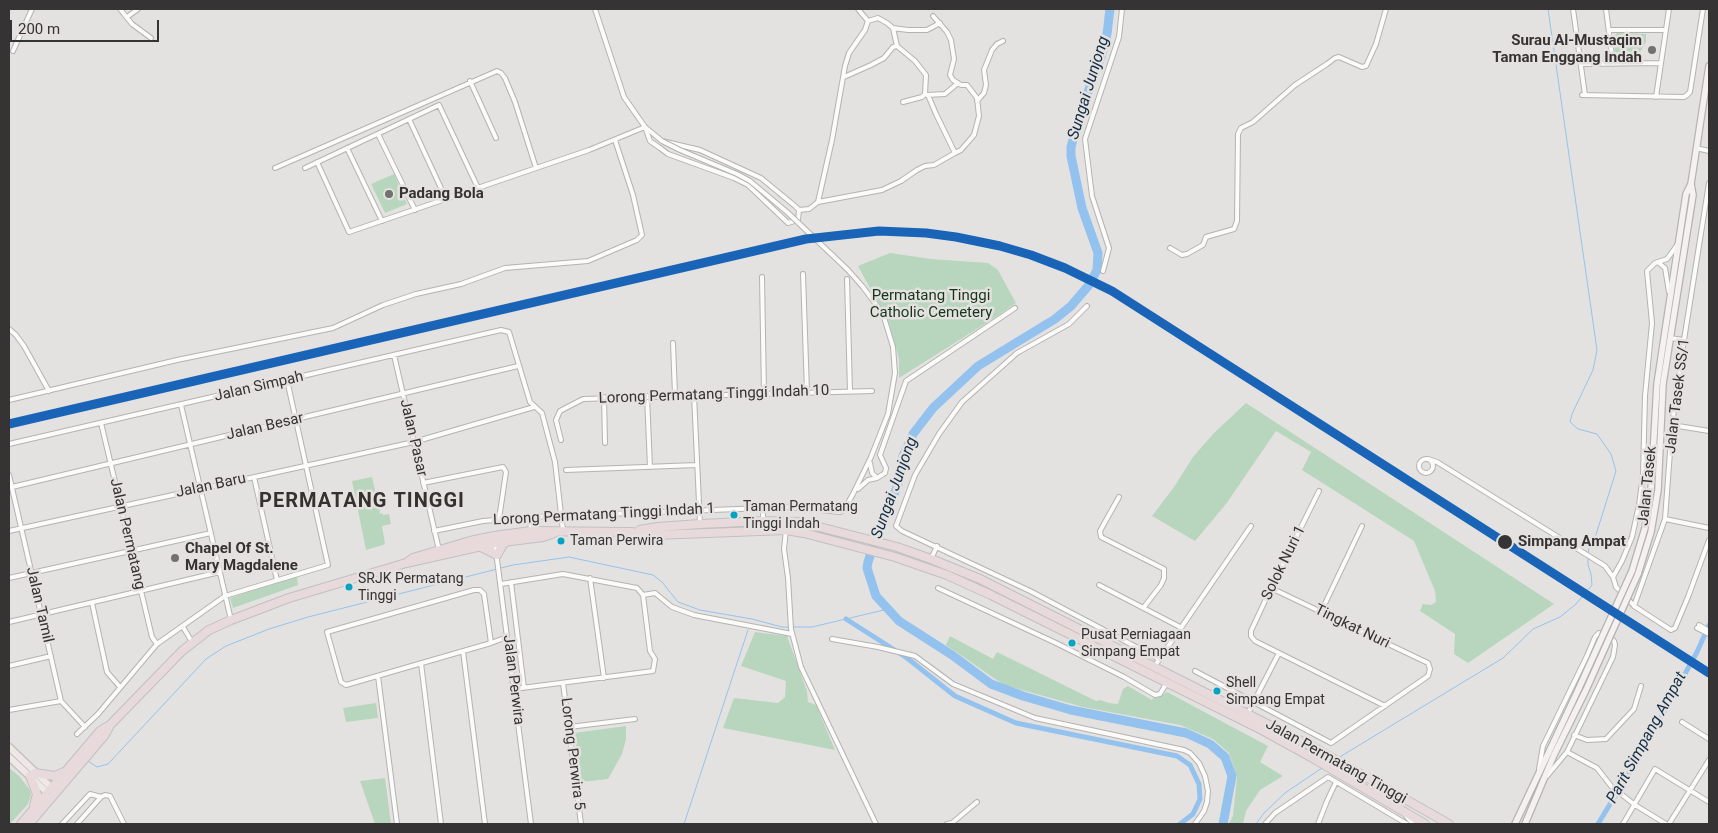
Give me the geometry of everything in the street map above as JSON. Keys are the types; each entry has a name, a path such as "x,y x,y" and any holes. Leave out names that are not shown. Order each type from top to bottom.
{"highway":[{"name":"Jalan Permatang Tinggi","path":"631,532 657,527 700,524 763,521 800,522 897,547 932,559 958,569 1316,748 1448,824"},
{"path":"700,524 702,529 708,533"},
{"name":"Jalan Permatang Tinggi","path":"406,564 413,558 438,550 531,532 546,531 560,533 631,532 655,535 786,530 858,547 947,575 991,595 1166,684 1262,730 1403,812 1418,824"},
{"name":"Jalan Permatang Tinggi","path":"29,824 65,772 100,731 110,725 192,642 209,630 289,598 406,564 479,546 494,540 508,541 560,533"},
{"path":"479,546 497,558 502,544 508,541"},
{"name":"Jalan Permatang Tinggi","path":"20,824 104,736 110,725"},
{"path":"33,810 38,794 32,774 55,776 65,772"}],"main road":[{"name":"Jalan Tasek","path":"1525,824 1651,532 1658,490 1663,384 1693,195 1691,184 1709,66"},
{"name":"Jalan Tasek","path":"1635,572 1651,490 1657,384 1686,194 1691,184"},
{"name":"Jalan Tasek","path":"1515,824 1539,771 1582,689"},
{"path":"9,747 32,774"},
{"path":"9,757 52,792"}],"street":[{"path":"13,51 32,9"},
{"path":"120,9 139,30 151,38"},
{"path":"127,17 138,9"},
{"path":"595,9 624,97 645,127 650,141 668,154 720,172 748,185 788,223 798,220 798,210"},
{"path":"858,9 868,21"},
{"path":"1103,271 1109,248 1092,196 1085,138 1119,37 1122,9"},
{"path":"1170,248 1182,255 1187,254 1203,245 1206,237 1234,229 1237,222 1238,134 1241,128 1253,122 1295,85 1335,58 1339,57 1362,67 1366,66 1376,44 1386,9"},
{"path":"1573,9 1583,95 1656,97 1684,97 1690,92 1703,9"},
{"path":"1606,9 1613,64"},
{"path":"1656,97 1669,9"},
{"path":"662,141 700,150 761,178 798,210 809,209 818,202 882,190 925,166 934,165 955,154 974,135 978,116 977,102 972,90 967,85 958,83 950,75 954,59 951,40 934,16"},
{"path":"868,21 878,18 887,22 893,28 897,46 915,61 926,75 926,95 955,154"},
{"path":"818,202 849,53 865,30 868,21"},
{"path":"893,28 928,30 940,23"},
{"path":"1609,30 1666,30"},
{"path":"977,102 984,93 986,85 984,70 992,50 996,44 1003,41"},
{"path":"844,78 884,58 893,47 897,46"},
{"path":"1580,64 1660,64"},
{"path":"274,168 497,70 501,73 515,102 536,168"},
{"path":"470,82 496,138"},
{"path":"903,102 926,95 945,94 958,83"},
{"path":"305,168 439,105 478,188"},
{"path":"410,119 446,199"},
{"path":"317,162 349,232 615,140 645,127"},
{"path":"645,127 662,141 750,181 787,212 848,270 863,286 883,314 893,347 895,373 893,390 888,414 871,457 853,494"},
{"path":"378,134 415,210"},
{"path":"9,400 177,360 333,328 383,305 416,294 461,284 505,268 588,261 636,240 642,235 633,195 615,140"},
{"path":"347,148 382,221"},
{"path":"1696,148 1709,150"},
{"name":"Jalan Tasek SS/1","path":"1634,606 1665,519 1672,425 1709,184"},
{"path":"1613,577 1632,537 1640,506 1643,476 1645,396 1652,323 1647,271 1655,263 1660,263 1667,259 1678,243"},
{"path":"1660,263 1665,268 1668,278 1670,298"},
{"path":"803,274 807,392"},
{"path":"762,277 764,393"},
{"path":"847,279 850,391"},
{"path":"1087,306 1068,324 1017,353 962,402 939,434 916,475 896,526 902,531 1062,607 1159,658"},
{"path":"853,494 868,480 878,478 885,473 886,468 880,455 906,380 1016,308"},
{"path":"9,329 24,346 49,391"},
{"name":"Jalan Simpah","path":"9,444 501,330 509,332 518,366"},
{"path":"1670,338 1684,340"},
{"path":"673,343 675,395"},
{"name":"Jalan Pasar","path":"394,355 438,550"},
{"path":"518,366 530,402 542,413 554,462 561,515 560,533"},
{"name":"Jalan Besar","path":"12,487 518,366"},
{"path":"77,734 156,644 225,596 328,565 287,380"},
{"name":"Lorong Permatang Tinggi Indah 10","path":"560,440 556,420 560,411 583,399 872,390"},
{"path":"694,395 700,524"},
{"path":"647,396 650,467"},
{"path":"604,397 605,443"},
{"path":"181,405 231,620"},
{"path":"414,442 534,407"},
{"name":"Jalan Permatang","path":"101,423 152,637 156,644"},
{"path":"1672,425 1709,431"},
{"name":"Jalan Baru","path":"9,531 414,442"},
{"path":"871,457 870,466 872,473 878,478"},
{"path":"1443,467 1425,472 1420,468 1421,461 1428,459 1437,462 1568,542 1605,566 1613,577 1616,587 1634,606 1671,630 1675,628 1685,605 1709,540"},
{"path":"1428,459 1432,462 1431,470"},
{"path":"566,470 697,465"},
{"path":"423,483 503,467 506,472 499,519"},
{"path":"864,472 878,478"},
{"name":"Jalan Tamil","path":"9,475 61,701"},
{"path":"254,477 277,580"},
{"name":"Solok Nuri 1","path":"1279,653 1255,641 1251,636 1251,631 1319,491"},
{"name":"Lorong Permatang Tinggi Indah 1","path":"434,531 499,519 561,515 790,507 834,513 844,510 853,494"},
{"path":"1118,497 1100,531 1101,537 1164,569 1164,578 1161,585 1144,607"},
{"path":"9,508 16,506"},
{"path":"763,508 763,521"},
{"path":"530,517 531,532"},
{"path":"1665,519 1709,528"},
{"path":"1154,667 1251,526"},
{"path":"1321,612 1362,526"},
{"path":"786,530 784,549 791,623 801,667 876,824"},
{"path":"9,578 211,533"},
{"name":"Jalan Perwira","path":"494,540 531,824"},
{"path":"932,559 937,546"},
{"path":"958,569 961,558"},
{"path":"9,622 220,572"},
{"path":"501,584 563,574 632,586 640,590 643,595 650,651 655,660 653,671 514,689"},
{"path":"590,578 604,678"},
{"path":"511,582 524,688"},
{"path":"1099,585 1180,627"},
{"path":"938,588 1056,643 1124,677 1155,695 1160,694 1166,684"},
{"name":"Tingkat Nuri","path":"1271,588 1428,663 1430,669 1428,676 1386,706"},
{"path":"490,643 484,594 480,590 474,590 327,632 341,682 346,685 421,664 490,643 507,637"},
{"path":"643,595 655,593 672,607 694,615 792,632"},
{"path":"92,603 106,672 120,687"},
{"path":"182,627 192,642"},
{"path":"1698,627 1709,632"},
{"path":"1539,771 1543,746 1552,726 1595,637 1599,633 1604,634 1614,641 1614,657 1567,752 1547,776"},
{"path":"832,639 898,650 916,656 953,684 1019,713 1170,746 1190,753 1199,763 1208,791 1204,812 1195,824"},
{"path":"463,651 485,824"},
{"path":"1247,714 1279,653 1386,706"},
{"path":"9,666 51,656"},
{"path":"421,664 441,824"},
{"name":"Jalan Permatang Tinggi","path":"1194,671 1331,743 1386,706"},
{"path":"378,676 397,824"},
{"name":"Lorong Perwira 5","path":"563,683 581,824"},
{"path":"1574,735 1587,740 1606,739 1634,709 1641,686"},
{"path":"9,710 61,701 85,727"},
{"path":"569,728 634,719"},
{"path":"1682,722 1709,739"},
{"path":"1567,752 1597,768 1611,786 1626,796 1634,805 1667,824 1709,760"},
{"path":"1623,824 1655,769 1709,802"},
{"path":"1265,824 1275,813 1328,777 1407,824"},
{"path":"1318,824 1336,782"},
{"path":"62,824 90,794 110,796 124,824"},
{"path":"77,824 103,796"},
{"path":"947,824 952,823 977,802"}],"green space":[{"path":"1617,33 1646,34 1646,42 1636,59 1618,59 1615,56 1614,36"},
{"name":"Padang Bola","path":"394,174 407,204 385,213 371,184"},
{"name":"Permatang Tinggi Catholic Cemetery","path":"890,253 931,259 988,263 998,270 1016,303 899,378 899,359 889,323 858,266"},
{"path":"1246,403 1554,604 1468,663 1454,654 1455,634 1420,611 1423,604 1431,605 1436,602 1435,591 1414,541 1302,470 1311,452 1276,431 1226,504 1195,541 1152,516 1174,487 1193,457 1214,433"},
{"path":"372,477 379,514 389,514 391,524 382,526 385,543 366,550 352,481"},
{"path":"297,576 298,585 233,608 230,598"},
{"path":"755,632 787,636 807,691 808,702 816,705 835,750 723,728 734,698 778,703 785,697 786,681 741,666"},
{"path":"950,636 993,659 997,652 1096,701 1100,700 1118,704 1123,689 1128,686 1152,700 1154,697 1157,698 1167,692 1268,746 1260,762 1283,776 1260,790 1246,811 1243,824 1229,824 1233,816 1237,777 1229,753 1213,739 1180,725 1083,707 1004,685 946,645"},
{"path":"376,703 378,718 346,722 343,708"},
{"path":"626,726 626,739 622,754 608,779 581,782 574,733"},
{"path":"9,768 19,776 30,790 31,795 28,804 10,824"},
{"path":"385,778 391,824 375,824 360,781"}],"waterway":[{"name":"Sungai Junjong","path":"1110,9 1107,34 1101,57 1081,111 1071,147 1071,156 1082,208 1098,253 1097,270 1089,285 1071,306 1055,319 978,366 933,408 913,434 903,456 898,485 879,529 867,568 876,596 899,621 952,655 991,684 1023,696 1071,710 1186,733 1210,744 1225,757 1232,776 1223,824"},
{"path":"1548,9 1597,350 1593,370 1570,422 1578,429 1597,434 1611,454 1616,471 1594,541 1588,553"},
{"path":"88,761 97,767 108,764 206,659 226,646 269,629 308,617 513,565 569,557 653,575 662,582 678,602 700,610 789,627"},
{"path":"1338,758 1503,658 1533,629 1560,617 1576,604 1592,585 1588,557"},
{"path":"793,627 812,627 888,609"},
{"path":"846,619 907,658 955,696 1016,723 1177,756 1190,765 1199,784 1200,799 1193,814 1180,824"},
{"name":"Parit Simpang Ampat","path":"1598,824 1647,743 1697,652 1709,625"},
{"path":"684,824 748,630"},
{"path":"1256,824 1264,813 1285,793 1322,768"}],"transit line":[{"path":"9,424 806,239 879,231 926,233 956,237 1000,246 1031,255 1065,268 1112,291 1709,673"}],"place":[{"name":"Surau Al-Mustaqim Taman Enggang Indah","path":"1652,50"},
{"name":"Padang Bola","path":"389,194"},
{"name":"Taman Permatang Tinggi Indah","path":"734,515"},
{"name":"Taman Perwira","path":"561,541"},
{"name":"Simpang Ampat","path":"1505,542"},
{"name":"Chapel Of St. Mary Magdalene","path":"175,558"},
{"name":"SRJK Permatang Tinggi","path":"349,587"},
{"name":"Pusat Perniagaan Simpang Empat","path":"1072,643"},
{"name":"Shell Simpang Empat","path":"1217,691"}],"district":[{"name":"PERMATANG TINGGI","path":"362,502"}]}
